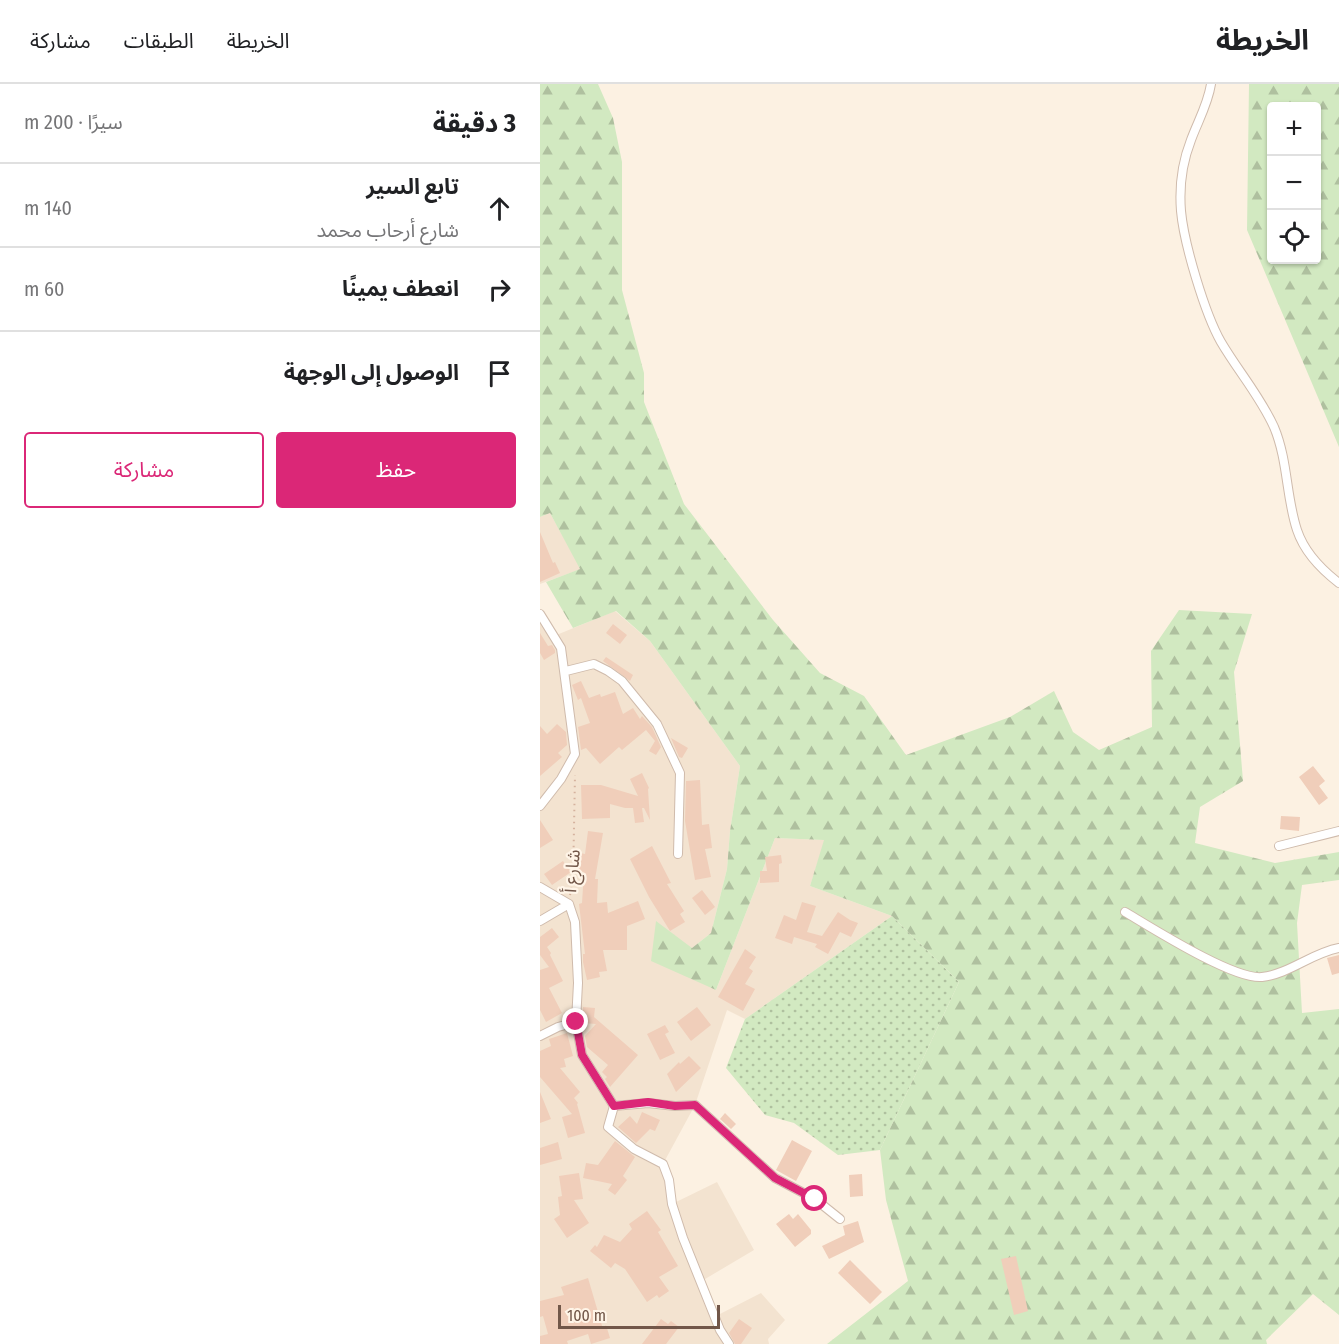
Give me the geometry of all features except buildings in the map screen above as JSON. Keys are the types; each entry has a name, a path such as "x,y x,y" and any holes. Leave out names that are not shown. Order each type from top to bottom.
{"street":[{"path":"1211,84 1209,96 1190,142 1180,175 1181,212 1189,250 1220,340 1260,400 1274,429 1284,461 1297,531 1318,564 1339,583"},
{"path":"540,614 561,648 566,671 575,754 561,779 540,806"},
{"path":"566,671 594,664 608,671 622,681 657,724 680,773 678,854"},
{"path":"1279,846 1339,831"},
{"path":"540,887 569,904 540,921"},
{"name":"شارع أ","path":"569,904 575,922 578,983 576,1022 582,1055 614,1106"},
{"path":"1125,912 1198,955 1234,971 1260,978 1339,948"},
{"path":"540,1036 558,1027 576,1022"},
{"path":"729,1344 720,1330 683,1238 663,1164 634,1149 608,1127 614,1106 648,1102 675,1106 695,1105 775,1178 815,1199 840,1219"}],"path":[{"name":"شارع أ","path":"569,904 573,880 575,754"}],"shaded area":[{"path":"550,513 581,569 540,584 540,517"},
{"path":"615,611 650,641 740,766 727,869 711,933 692,948 716,990 775,838 825,840 810,886 892,916 745,1019 727,1010 695,1105 663,1164 672,1204 717,1182 754,1250 700,1282 716,1316 761,1293 785,1320 768,1339 769,1344 540,1344 540,614 554,636"}],"green space":[{"path":"540,84 598,84 613,118 622,162 622,290 644,373 644,402 684,504 773,620 820,673 864,696 906,755 1010,717 1054,691 1073,732 1099,750 1152,727 1151,651 1179,610 1252,614 1234,672 1243,781 1200,807 1195,843 1275,863 1339,852 1339,880 1302,885 1297,923 1302,1013 1339,1009 1339,1315 1313,1294 1266,1340 1267,1344 827,1344 908,1281 886,1200 880,1150 959,982 892,916 810,886 824,840 775,838 716,990 651,961 656,921 692,948 711,933 727,869 740,766 650,641 616,611 573,628 546,582 580,569 550,513 540,517"},
{"path":"1249,84 1339,84 1339,447 1247,230"},
{"path":"892,916 959,982 880,1150 838,1155 794,1123 765,1115 726,1068 745,1019"}],"route":[{"path":"576,1022 582,1055 614,1106 648,1102 675,1106 695,1105 775,1178 815,1199"}]}
